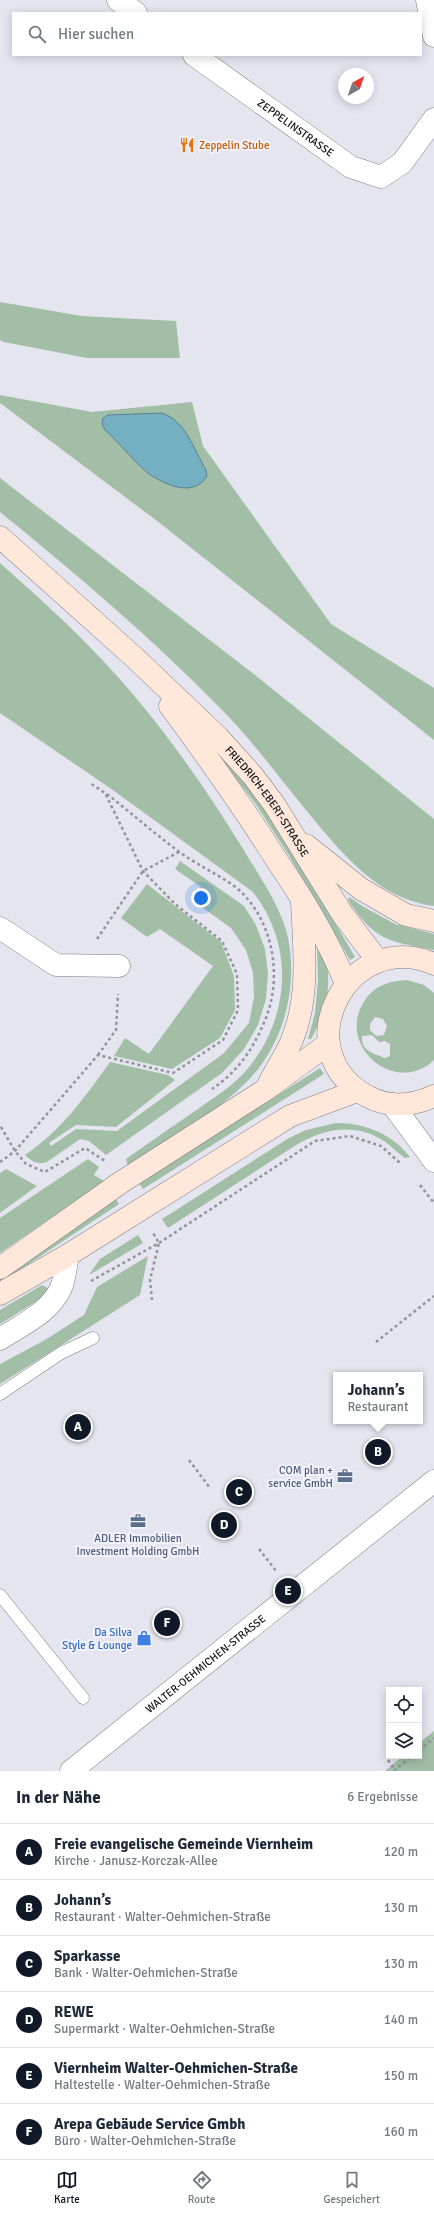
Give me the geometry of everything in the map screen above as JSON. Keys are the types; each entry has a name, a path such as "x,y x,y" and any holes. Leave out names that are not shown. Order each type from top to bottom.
{"street":[{"path":"118,0 135,12"},
{"path":"427,0 434,36"},
{"name":"ZEPPELINSTRASSE","path":"195,56 351,167 381,177 402,163 434,119"},
{"name":"FRIEDRICH-EBERT-STRASSE","path":"0,537 135,658 218,737 248,771 274,804 342,915 378,962"},
{"name":"FRIEDRICH-EBERT-STRASSE","path":"135,658 228,784 302,899 333,953 346,984"},
{"path":"295,837 361,889 406,914 434,921"},
{"path":"265,1090 292,1041 301,1010 305,982 302,899"},
{"path":"0,928 56,965 119,966"},
{"path":"434,964 408,957 392,957 378,962 351,978 337,999 331,1016 328,1044 334,1062 343,1077 357,1090 373,1099 392,1104 408,1104 434,1096"},
{"path":"0,1268 120,1183 265,1090 328,1044"},
{"path":"0,1294 68,1255 290,1116 357,1090"},
{"path":"392,1104 434,1161"},
{"path":"0,1339 41,1313 53,1302 62,1286 68,1255"},
{"name":"WALTER-OEHMICHEN-STRASSE","path":"71,1771 434,1481"}],"lane":[{"path":"0,1394 61,1353 93,1338"},
{"path":"0,1595 83,1698"}],"path":[{"path":"90,783 105,793 179,852 233,886 250,903 264,927 272,952 275,979 270,1007 260,1035 243,1061 221,1083 208,1092"},
{"path":"98,1055 173,1072 223,1040 238,1010 236,974 222,941 175,904 143,871 105,793"},
{"path":"78,966 143,871 179,852"},
{"path":"0,1162 15,1151 98,1055 116,1030 119,966"},
{"path":"1,1127 15,1151 26,1164 45,1172 85,1148 107,1162"},
{"path":"53,1302 159,1243 315,1141 350,1136 381,1146 404,1166"},
{"path":"152,1300 150,1280 159,1243"},
{"path":"376,1342 434,1296"},
{"path":"189,1460 210,1488"},
{"path":"422,1748 434,1738"},
{"path":"388,1760 395,1771 409,1759"}],"green space":[{"path":"0,302 82,316 176,321 180,358 87,358 4,342 0,340"},
{"path":"0,395 92,412 192,402 203,446 331,624 434,688 434,740 161,524 0,403"},
{"path":"0,478 255,675 434,819 434,906 413,901 393,893 375,882 358,868 328,837 242,732 195,683 113,607 0,512"},
{"path":"0,563 82,639 144,707 194,774 240,844 266,886 286,930 291,961 290,992 287,1008 277,1038 258,1069 243,1086 226,1101 128,1165 126,1159 233,1083 244,1073 259,1053 271,1031 278,1007 282,984 281,960 276,936 267,913 253,892 110,788 0,713"},
{"path":"221,755 224,755 260,802 293,851 355,957 350,960 288,854 255,803 220,758"},
{"path":"180,861 244,906 256,925 265,949 268,974 266,999 258,1025 244,1049 222,1073 106,1155 89,1141 80,1139 47,1162 38,1163 33,1161 25,1155 38,1146 72,1113 110,1062 168,1075 175,1080 116,1127 76,1125 49,1143 51,1146 76,1129 117,1131 224,1053 249,1023 254,997 253,973 246,950 231,928 192,900 201,887 175,869"},
{"path":"147,884 221,942 234,976 235,1010 220,1038 172,1069 114,1056 125,1038 149,1054 213,966 160,929 147,937 121,918"},
{"path":"349,897 395,924 434,934 434,950 405,944 384,937 366,924 348,900"},
{"path":"317,944 323,954 327,966 328,992 316,1029 311,1039 308,1039 315,1013 318,980"},
{"path":"407,980 424,985 434,993 434,1060 419,1070 403,1073 387,1069 374,1061 363,1049 357,1034 358,1017 365,1000 369,995 378,987","holes":["375,1017 383,1019 387,1026 384,1035 376,1036 370,1030 370,1024","372,1035 379,1042 385,1041 390,1044 390,1056 385,1058 372,1053 363,1045 362,1036"]},
{"path":"320,1068 324,1074 143,1189 139,1183"},
{"path":"336,1123 358,1125 378,1131 395,1142 410,1157 405,1158 384,1141 362,1131 339,1130 328,1132 306,1139 296,1145 168,1228 162,1219 289,1138 306,1130"},
{"path":"88,1159 99,1167 94,1175 104,1181 0,1253 0,1218"},
{"path":"6,1169 37,1186 0,1213 0,1173"},
{"path":"115,1198 119,1204 0,1283 0,1278"},
{"path":"138,1235 143,1243 89,1275 100,1259"},
{"path":"148,1256 140,1295 0,1384 0,1364 45,1340 84,1315 97,1287"},
{"path":"42,1285 48,1288 47,1292 42,1298 0,1324 0,1310"},
{"path":"434,1731 434,1771 385,1771 399,1759 422,1759 422,1741"}],"water":[{"path":"161,413 169,416 183,428 206,470 207,476 202,482 195,486 181,488 173,486 152,476 141,467 105,430 102,424 103,418 108,415"}],"place":[{"name":"Zeppelin Stube","path":"187,145"},
{"name":"Freie evangelische Gemeinde Viernheim","path":"78,1427"},
{"name":"Johann’s","path":"378,1452"},
{"name":"COM plan + service GmbH","path":"345,1476"},
{"name":"Sparkasse","path":"239,1492"},
{"name":"ADLER Immobilien Investment Holding GmbH","path":"138,1521"},
{"name":"REWE","path":"224,1525"},
{"name":"Viernheim Walter-Oehmichen-Straße","path":"288,1591"},
{"name":"Arepa Gebäude Service Gmbh","path":"167,1623"},
{"name":"Da Silva Style & Lounge","path":"144,1638"}]}
